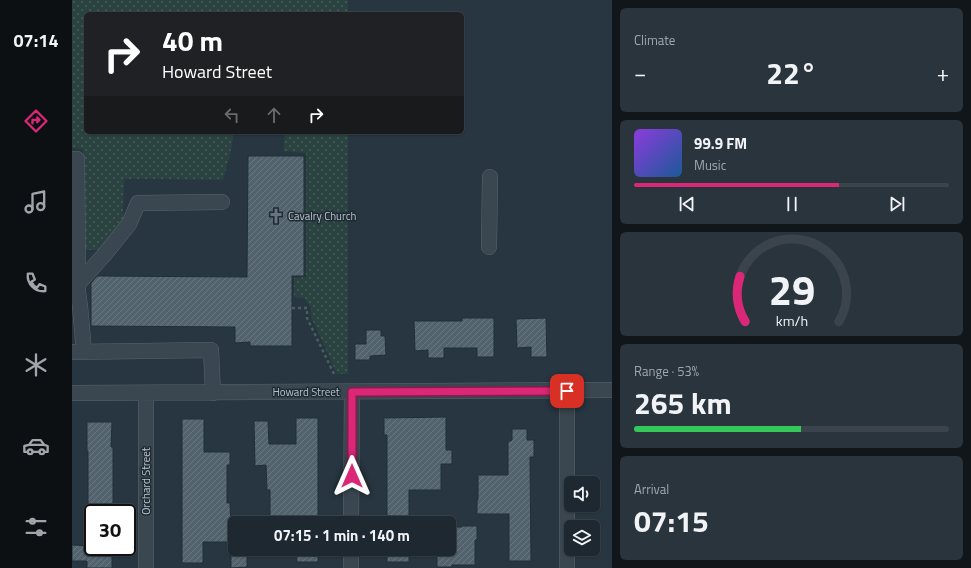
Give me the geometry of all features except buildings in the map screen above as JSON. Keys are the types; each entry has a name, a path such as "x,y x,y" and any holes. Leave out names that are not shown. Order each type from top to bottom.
{"street":[{"path":"72,159 77,159 78,352 211,350 213,393"},
{"path":"489,247 490,177"},
{"path":"78,284 129,224 138,203 222,202"},
{"name":"Howard Street","path":"72,393 612,390"},
{"path":"567,391 567,568"},
{"path":"352,392 352,516"},
{"name":"Orchard Street","path":"146,393 146,568"},
{"path":"351,556 351,568"}],"path":[{"path":"292,308 307,308 307,318 335,376"}],"green space":[{"path":"72,0 348,0 348,12 84,12 84,134 234,134 223,180 124,179 123,223 103,250 83,250 83,149 72,148"},
{"path":"285,134 348,134 348,374 337,374 311,317 311,307 304,298 294,297 294,278 306,277 306,153 283,151"}],"place":[{"name":"Cavalry Church","path":"276,216"}],"route":[{"path":"352,476 352,392 567,391"}]}
